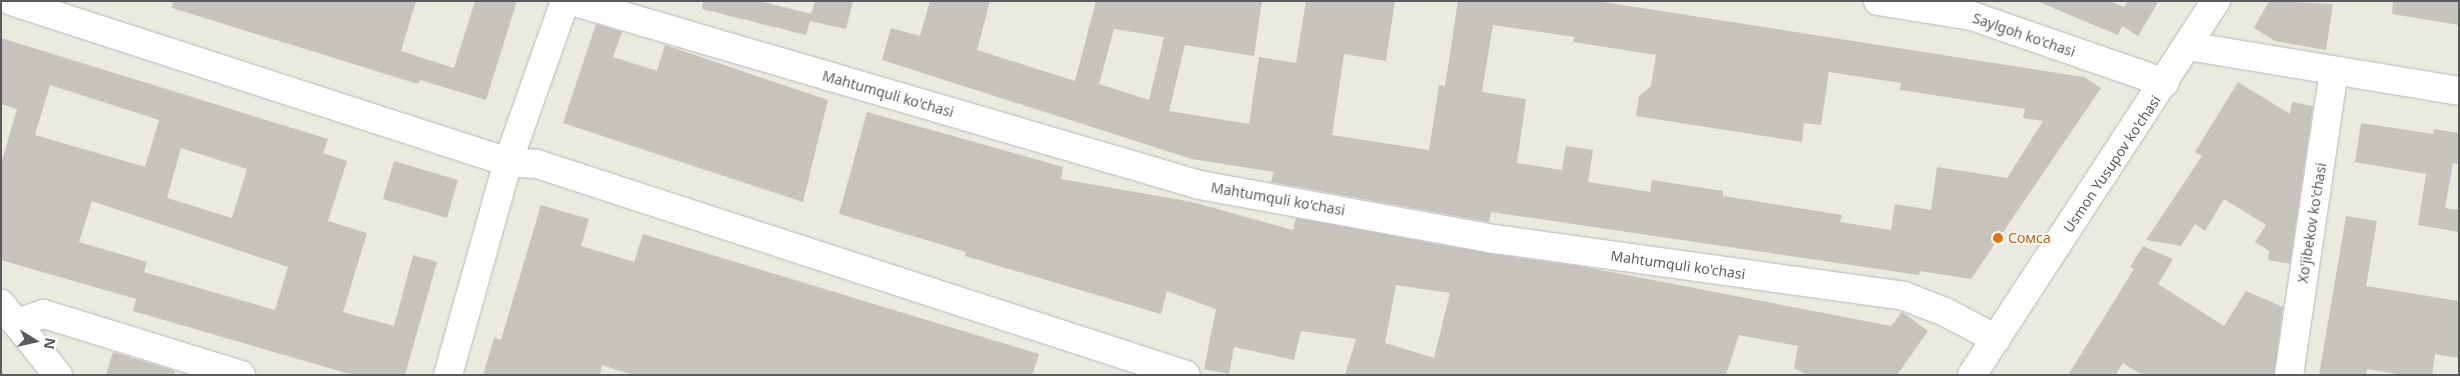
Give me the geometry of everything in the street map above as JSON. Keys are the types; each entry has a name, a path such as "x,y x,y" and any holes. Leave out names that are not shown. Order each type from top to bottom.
{"street":[{"path":"12,1 508,162 538,164 1186,375"},
{"path":"448,375 508,162 565,1"},
{"name":"Mahtumquli ko'chasi","path":"572,1 1200,185 1495,240 1904,296 1945,312 1996,339"},
{"name":"Saylgoh ko'chasi","path":"1878,1 1972,16 2166,83"},
{"name":"Usmon Yusupov ko'chasi","path":"1972,375 2166,83 2216,1"},
{"path":"2188,46 2334,72 2459,91"},
{"name":"Xo'jibekov ko'chasi","path":"2289,375 2334,72"},
{"path":"9,313 58,375"},
{"path":"9,313 44,314 241,375"}],"building":[{"path":"173,1 416,1 401,51 454,68 475,1 517,1 486,100 420,80 418,84 172,8"},
{"path":"703,1 759,1 811,14 815,1 853,1 846,29 810,21 806,35 702,9"},
{"path":"930,1 990,1 977,50 1075,81 1096,1 1262,1 1254,56 1185,45 1169,111 1249,124 1259,57 1296,63 1306,1 1395,1 1386,61 1344,54 1332,135 1429,150 1439,85 1445,86 1458,1 1597,1 2084,77 2101,88 1971,279 1920,271 1919,275 1491,212 1489,222 1271,182 1274,172 1192,159 882,60 891,28 920,36","holes":["1493,25 1574,37 1573,42 1656,55 1651,86 1639,96 1636,116 1802,142 1804,123 1821,125 1829,72 1901,83 1900,90 2025,109 2023,118 2043,121 2007,178 1937,167 1931,210 1895,204 1891,230 1840,222 1842,215 1723,196 1723,191 1652,180 1650,192 1588,182 1593,150 1566,146 1562,170 1517,163 1526,99 1482,92","1114,29 1164,37 1149,100 1099,84"]},
{"path":"2110,1 2124,7 2128,1 2159,1 2138,36 2122,26 2118,35 2039,2"},
{"path":"2269,1 2333,4 2326,50 2275,41 2254,28"},
{"path":"2393,1 2459,1 2459,25 2392,14"},
{"path":"596,24 622,32 613,57 657,71 665,45 828,100 803,202 563,123"},
{"path":"1,38 328,139 323,153 347,161 328,221 367,233 343,312 394,326 413,255 437,262 405,375 353,375 133,311 136,299 1,260 1,164 17,109 1,104","holes":["50,85 159,120 145,167 35,135","181,148 247,169 232,218 167,198","92,201 288,267 275,310 144,272 147,262 79,242"]},
{"path":"2238,82 2290,114 2292,102 2313,106 2290,264 2268,260 2269,251 2255,242 2266,225 2224,199 2205,231 2195,224 2181,246 2146,240 2202,156 2195,152"},
{"path":"867,112 1063,167 1061,179 1192,202 1293,230 1296,218 1492,254 1585,267 1891,326 1902,312 1928,331 1897,375 1806,375 1794,368 1798,346 1739,335 1726,375 1345,375 1356,339 1301,331 1294,360 1234,347 1229,374 1204,369 1216,309 1167,291 1161,314 965,256 966,252 839,214","holes":["1396,285 1450,293 1434,358 1385,343"]},
{"path":"2361,123 2433,134 2434,129 2459,133 2459,164 2453,163 2445,208 2459,210 2459,232 2418,225 2426,174 2355,162"},
{"path":"394,161 458,180 447,218 383,199"},
{"path":"541,205 589,219 581,246 634,262 643,234 1039,354 1032,375 633,375 602,365 600,375 483,375 494,338 501,340"},
{"path":"2346,216 2377,221 2366,286 2459,301 2459,358 2435,354 2432,375 2403,375 2367,369 2366,375 2319,375"},
{"path":"2143,246 2173,259 2158,284 2224,326 2246,291 2283,307 2274,375 2142,375 2123,363 2115,375 2068,375 2134,269 2130,267"},
{"path":"113,352 175,371 174,375 106,375"}],"place":[{"name":"Сомса","path":"1998,238"}]}
